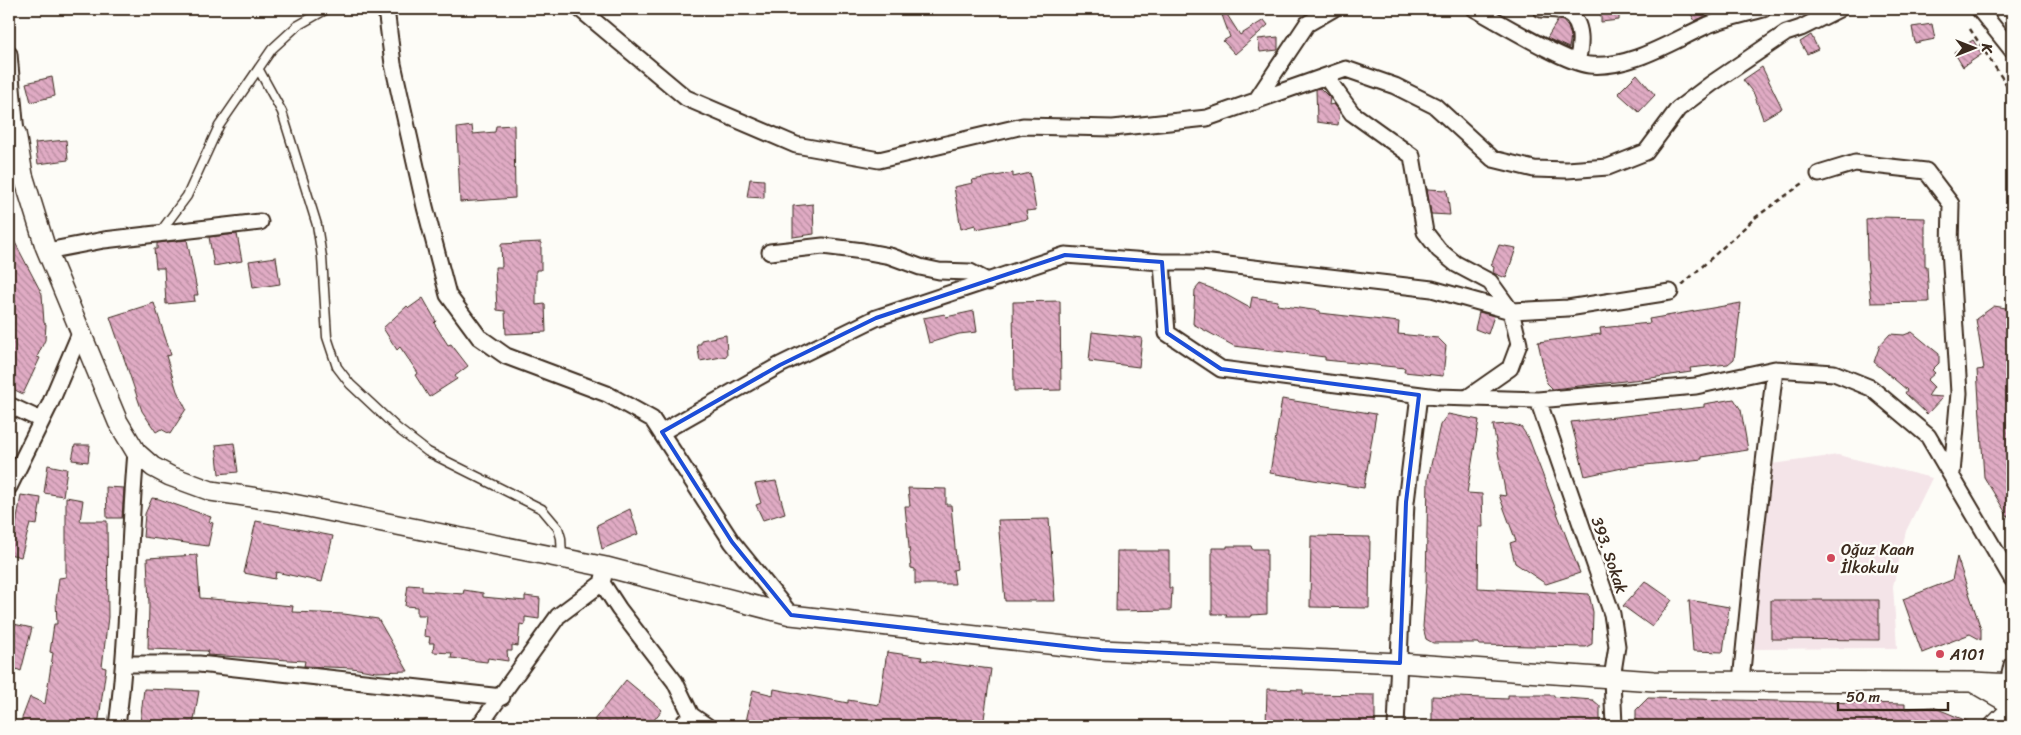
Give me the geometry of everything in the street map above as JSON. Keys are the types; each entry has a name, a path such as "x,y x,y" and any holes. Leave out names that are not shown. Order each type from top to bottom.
{"street":[{"path":"386,9 393,64 425,208 448,295 479,337 506,356 608,394 652,419 732,542 791,615"},
{"path":"580,9 686,98 796,145 879,160 1023,126 1113,128 1207,118 1346,69 1395,86 1435,106 1493,159 1534,169 1608,167 1646,152 1678,109 1711,84 1786,33 1801,28 1838,9"},
{"path":"1255,102 1308,24 1333,9"},
{"path":"1475,9 1577,62 1588,65 1615,63 1639,56 1710,24 1763,9"},
{"path":"1540,9 1568,14 1578,24 1581,46 1577,62"},
{"path":"1979,9 2012,50"},
{"path":"9,54 12,133 34,216 118,422 136,452 153,467 170,476 211,491 278,501 562,559 604,575 791,615 1101,650 1400,663 1654,681 2011,683"},
{"path":"1326,76 1352,113 1412,156 1425,232 1439,250 1456,264 1490,282 1511,311 1519,344 1510,368 1467,398"},
{"path":"1819,174 1855,163 1926,171 1951,204 1950,248 1959,393 1952,473"},
{"path":"47,251 104,240 260,222"},
{"path":"770,252 823,246 863,251 890,256 920,267 939,271 970,272 989,282"},
{"path":"662,432 832,338 876,318 989,282 1065,255 1162,262 1202,262 1432,288 1511,311 1568,308 1670,292"},
{"path":"1162,262 1167,333 1220,369 1419,395 1538,400 1696,386 1775,369 1834,373 1871,388 1928,436 1952,473 2012,579"},
{"path":"9,487 82,331"},
{"path":"1741,681 1775,369"},
{"path":"1396,726 1406,502 1419,395"},
{"name":"393. Sokak","path":"1538,400 1612,614 1617,646 1612,678 1614,726"},
{"path":"9,405 41,420"},
{"path":"117,726 125,664 131,513 136,452"},
{"path":"479,726 502,697 558,616 604,575"},
{"path":"604,575 619,609 675,682 686,720 707,726"},
{"path":"125,664 199,664 502,697"},
{"path":"1973,682 2012,706 1994,726"}],"lane":[{"path":"158,235 187,196 219,126 272,50 288,33 327,9"},
{"path":"259,70 282,112 317,226 322,257 326,337 337,366 350,384 397,428 428,452 542,509 558,528 563,548 562,559"}],"path":[{"path":"1970,29 2012,93"},
{"path":"1670,292 1686,284 1756,217 1796,187 1819,174"}],"highlighted area":[{"path":"1065,255 1162,262 1167,333 1221,369 1419,395 1406,502 1400,663 1101,650 791,615 732,542 662,432 780,365 876,318"}],"shaded area":[{"name":"Oğuz Kaan İlkokulu","path":"1838,455 1932,478 1906,531 1893,586 1897,648 1750,649 1772,464"}],"building":[{"path":"1601,9 1619,9 1619,20 1601,22"},
{"path":"1688,9 1720,9 1695,21"},
{"path":"1226,13 1240,35 1264,20 1268,25 1235,54 1223,41 1230,37 1222,15"},
{"path":"1558,20 1563,21 1568,27 1571,36 1569,48 1547,38"},
{"path":"1932,24 1935,39 1915,43 1912,27"},
{"path":"1811,35 1818,49 1807,54 1800,42"},
{"path":"1278,37 1278,50 1260,52 1258,39"},
{"path":"1973,40 1982,54 1963,67 1954,52"},
{"path":"1762,67 1782,108 1763,119 1754,94 1743,80"},
{"path":"1637,74 1655,95 1639,112 1618,93"},
{"path":"52,77 55,96 31,102 26,83"},
{"path":"1320,88 1330,98 1329,105 1334,104 1340,112 1338,125 1317,122 1316,89"},
{"path":"514,125 515,198 460,202 457,128 472,126 473,134 495,132 496,126"},
{"path":"66,140 68,160 38,164 35,143"},
{"path":"1013,173 1013,177 1030,173 1036,210 1026,211 1028,219 976,229 975,225 961,229 954,187 973,183 972,180"},
{"path":"750,179 764,180 764,198 747,197"},
{"path":"1427,189 1447,190 1450,215 1431,214"},
{"path":"813,204 814,234 793,237 793,206"},
{"path":"1879,217 1925,218 1925,266 1927,266 1929,302 1871,303 1866,219"},
{"path":"9,231 42,294 44,323 46,324 45,340 37,357 40,358 23,394 9,387"},
{"path":"237,234 242,261 214,266 209,237"},
{"path":"187,240 198,295 194,295 195,301 166,304 164,268 156,268 154,249 157,249 157,243"},
{"path":"541,242 541,270 536,270 536,305 545,304 546,332 506,334 505,311 497,310 495,267 502,267 501,244"},
{"path":"1499,245 1516,248 1506,278 1493,273 1494,267 1491,266"},
{"path":"276,257 280,284 253,288 249,261"},
{"path":"1200,284 1221,292 1250,308 1252,297 1278,301 1277,305 1320,311 1320,313 1399,322 1398,334 1438,338 1446,346 1443,376 1404,372 1405,368 1325,360 1325,357 1234,346 1193,324 1195,290"},
{"path":"423,298 436,321 434,323 448,345 451,344 468,366 455,376 457,379 429,397 415,375 418,373 400,347 397,350 383,328 407,306 409,308"},
{"path":"1060,301 1061,390 1014,391 1013,302"},
{"path":"154,303 171,355 166,356 177,391 186,409 170,434 161,429 156,432 142,411 110,317"},
{"path":"1741,303 1734,359 1728,364 1690,368 1691,372 1651,378 1553,389 1547,383 1538,342 1601,334 1600,328 1650,323 1649,319"},
{"path":"1994,306 2006,308 2012,346 2012,523 1984,477 1977,370 1984,369 1976,319"},
{"path":"974,311 977,332 959,334 929,343 923,318 945,314 946,317"},
{"path":"1479,312 1494,316 1488,334 1475,329"},
{"path":"1092,332 1142,338 1139,367 1089,361"},
{"path":"1912,332 1939,354 1939,363 1932,370 1935,373 1927,380 1934,387 1928,396 1943,397 1927,414 1905,393 1907,390 1874,362 1880,345 1890,334 1904,335"},
{"path":"726,335 727,356 700,361 697,344 701,344 701,340"},
{"path":"1282,399 1376,414 1364,488 1270,473"},
{"path":"1734,399 1741,410 1748,450 1702,457 1702,459 1627,467 1585,476 1571,422 1704,407 1704,404"},
{"path":"1448,414 1479,420 1467,493 1482,494 1483,527 1479,527 1478,588 1589,594 1593,612 1592,644 1586,647 1479,645 1479,643 1433,643 1426,639 1423,627 1426,585 1428,478 1440,425"},
{"path":"1511,424 1521,427 1529,439 1580,573 1546,584 1515,563 1510,543 1516,541 1499,495 1506,496 1493,425"},
{"path":"234,443 238,472 219,474 216,445"},
{"path":"75,445 90,445 88,462 72,460"},
{"path":"48,465 67,469 63,496 44,493"},
{"path":"776,481 785,513 763,520 756,505 761,503 755,484"},
{"path":"106,487 124,488 122,518 107,518"},
{"path":"908,488 946,489 946,505 951,505 957,569 953,570 955,584 915,584 915,569 911,568 905,506 910,506"},
{"path":"21,495 41,498 37,525 30,524 21,557 9,554 9,535 14,537"},
{"path":"66,497 83,500 80,521 107,521 108,617 102,667 106,668 98,726 19,726 30,697 45,704 53,653 50,652 54,624 57,624 56,601 59,578 66,577"},
{"path":"152,498 211,517 209,522 213,523 208,546 143,537 145,514"},
{"path":"630,509 638,534 602,549 597,525"},
{"path":"1049,519 1055,601 1005,601 998,520"},
{"path":"256,521 333,536 322,582 276,572 275,579 244,573"},
{"path":"1311,536 1370,537 1369,608 1310,607"},
{"path":"1227,546 1251,546 1252,549 1267,549 1267,614 1252,615 1251,617 1226,617 1227,614 1212,614 1212,548 1227,548"},
{"path":"1117,551 1169,551 1169,588 1172,588 1171,610 1116,611"},
{"path":"197,555 200,598 293,606 292,612 344,614 378,619 408,671 376,672 352,668 304,666 305,661 207,655 208,651 148,649 147,558"},
{"path":"1957,557 1981,629 1981,640 1970,634 1922,653 1903,599 1952,580"},
{"path":"1645,581 1672,600 1652,627 1623,606"},
{"path":"408,585 422,586 422,591 463,594 464,590 483,593 483,597 525,601 525,596 540,598 539,619 525,617 525,625 520,624 518,646 512,645 512,651 507,651 508,661 488,658 487,662 451,658 452,653 433,652 434,643 429,643 430,637 424,636 426,615 417,615 417,607 405,606"},
{"path":"1689,600 1729,607 1723,652 1693,651"},
{"path":"1771,600 1879,600 1879,640 1771,639"},
{"path":"9,623 32,628 21,671 9,666"},
{"path":"887,652 922,657 921,660 991,669 983,726 745,726 753,690 773,695 774,689 848,703 848,700 879,705"},
{"path":"626,680 662,710 649,726 602,726 594,720"},
{"path":"144,689 199,691 193,726 145,726 140,723"},
{"path":"1267,689 1303,690 1303,694 1375,695 1375,726 1266,726"},
{"path":"1508,695 1554,695 1554,697 1593,700 1600,706 1600,726 1507,726 1432,722 1432,696 1508,699"},
{"path":"1648,698 1905,704 1905,709 1933,707 1979,726 1636,726 1636,710"}],"place":[{"name":"Oğuz Kaan İlkokulu","path":"1831,558"},
{"name":"A101","path":"1940,654"}]}
